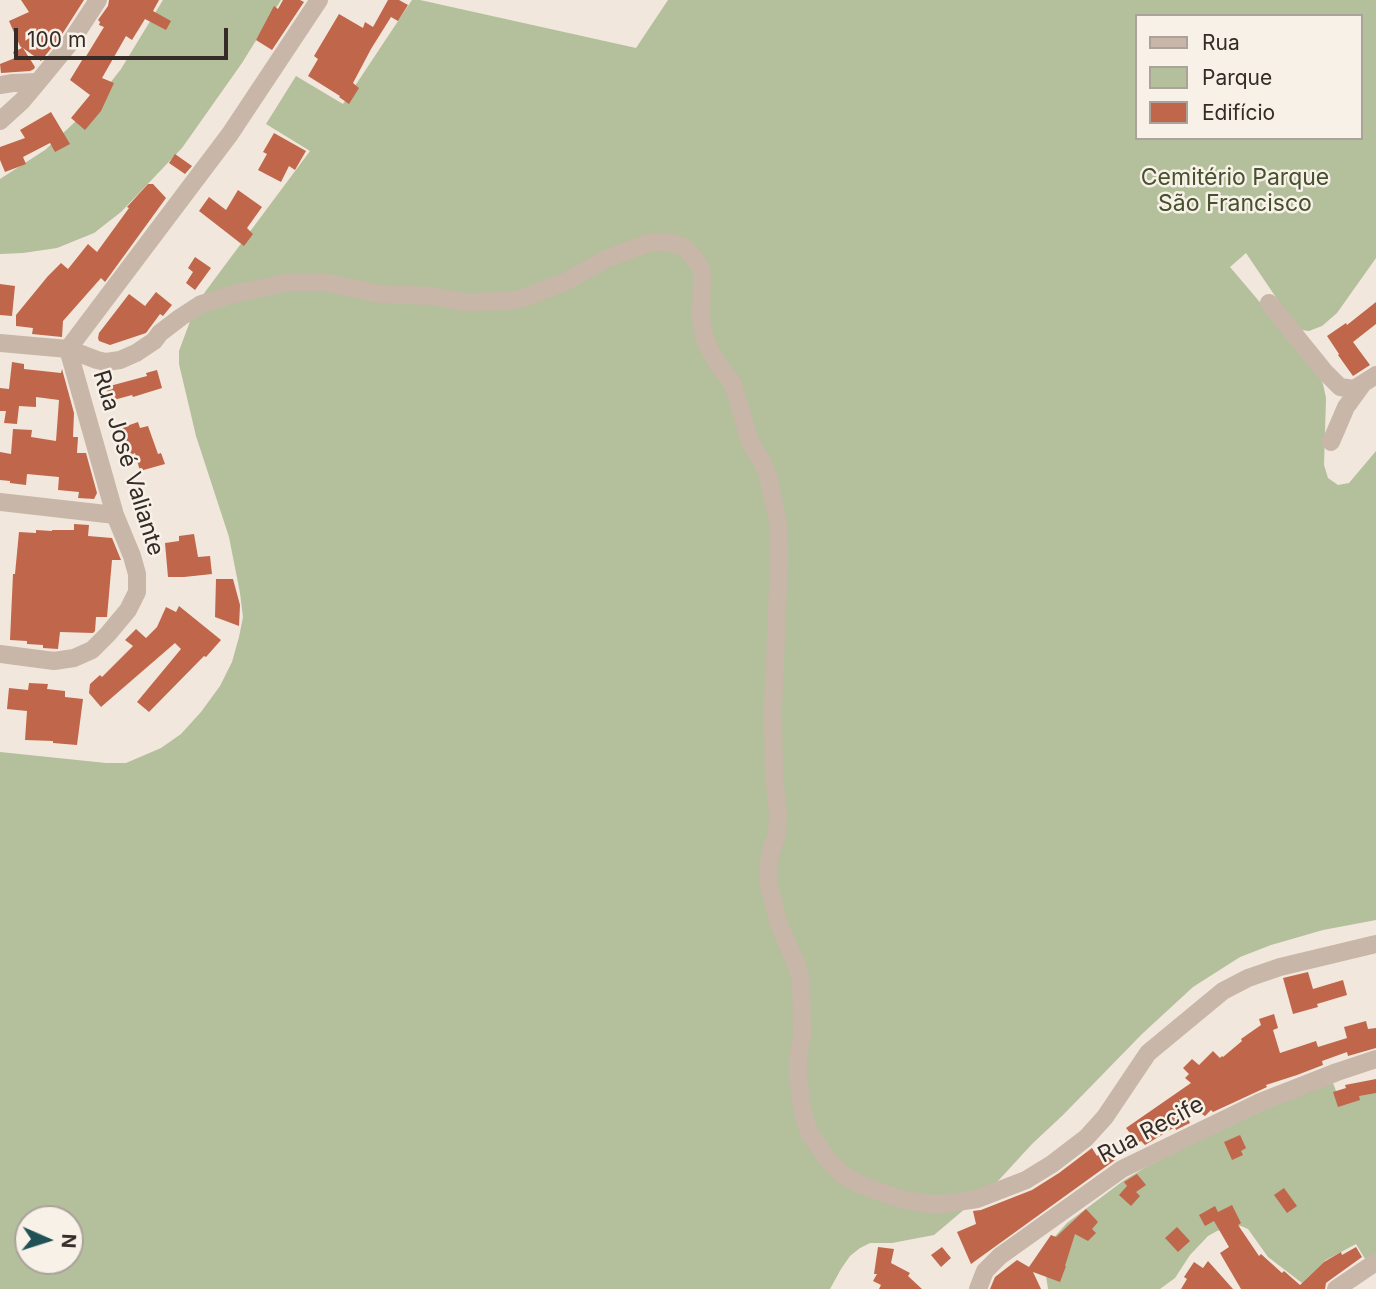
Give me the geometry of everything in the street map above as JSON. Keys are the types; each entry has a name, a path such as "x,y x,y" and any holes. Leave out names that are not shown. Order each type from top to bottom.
{"street":[{"path":"0,121 22,101 70,43 98,0"},
{"path":"68,349 230,134 319,0"},
{"path":"0,85 38,82"},
{"path":"0,342 68,349 106,362 120,360 136,353 201,304 290,282 324,282 379,294 430,296 471,302 509,301 563,283 606,259 651,242 675,243 693,256 702,272 701,317 705,340 717,363 733,384 750,442 768,476 778,523 773,710 778,824 769,864 769,886 779,925 801,981 802,1034 798,1075 806,1127 835,1169 852,1181 904,1200 930,1205 955,1204 977,1199 1026,1180 1086,1138 1105,1118 1148,1053 1223,991 1248,978 1280,967 1376,944"},
{"path":"1269,303 1337,385 1349,390 1369,380"},
{"name":"Rua José Valiante","path":"0,654 54,661 74,658 92,650 128,610 136,592 136,574 128,544 115,515 68,349"},
{"path":"1337,385 1340,404 1333,436 1346,407 1369,380"},
{"path":"0,502 115,515"},
{"name":"Rua Recife","path":"978,1289 985,1271 1000,1256 1122,1168 1258,1103 1376,1059"},
{"path":"1336,1289 1376,1262"}],"green space":[{"path":"163,0 281,0 242,63 182,148 121,212 94,233 57,248 0,254 0,179 45,150 92,106 121,69"},
{"name":"Cemitério Parque São Francisco","path":"412,0 636,48 668,0 1376,0 1376,258 1337,313 1322,326 1309,331 1301,330 1294,324 1246,253 1230,267 1303,353 1323,384 1326,398 1324,465 1328,478 1338,485 1349,483 1376,451 1376,920 1323,930 1271,945 1240,957 1193,987 1142,1034 998,1181 934,1235 892,1243 870,1243 860,1248 850,1256 830,1289 0,1289 0,752 126,763 161,748 181,734 220,686 232,662 243,617 240,593 229,537 196,436 179,364 179,351 192,316 205,292 310,151 266,124 296,76 343,104"},
{"path":"1333,1083 1339,1099 1376,1091 1376,1256 1367,1262 1356,1244 1326,1260 1302,1283 1268,1257 1248,1229 1241,1226 1231,1227 1208,1236 1190,1255 1175,1278 1160,1289 1048,1289 1045,1269 1050,1242 1067,1223 1123,1181 1146,1167 1276,1104"}],"building":[{"path":"21,0 84,0 41,61 23,48 34,69 1,73 0,64 15,58 13,52 22,48 9,21 29,12"},
{"path":"109,0 159,0 153,11 171,21 166,30 145,19 132,40 126,36 102,78 114,83 101,111 85,130 71,118 90,95 70,80 104,27 99,25 98,20"},
{"path":"283,0 304,2 272,50 256,40 274,6 278,9"},
{"path":"388,0 399,0 408,5 398,21 391,17 371,49 353,83 359,88 349,104 308,76 318,59 314,56 339,14 363,28 365,22 373,27"},
{"path":"51,112 70,144 55,152 50,143 23,157 26,164 5,172 0,160 0,147 25,138 20,130"},
{"path":"274,133 306,151 295,170 289,166 281,182 258,170 267,154 263,152"},
{"path":"175,154 192,166 185,174 169,163"},
{"path":"148,184 153,184 166,198 105,282 101,278 63,321 62,337 32,334 33,328 16,326 16,315 48,276 61,263 68,269 88,244 97,252 129,208 127,207"},
{"path":"238,190 262,207 247,228 253,234 244,246 199,211 209,197 226,210"},
{"path":"195,257 211,268 195,290 186,283 193,272 188,268"},
{"path":"0,284 15,286 12,316 0,315"},
{"path":"156,292 172,305 163,316 160,314 146,333 110,345 99,341 99,333 129,294 145,306"},
{"path":"1376,302 1376,324 1353,342 1370,365 1353,376 1327,336 1346,323 1347,325"},
{"path":"12,362 24,364 24,369 61,373 62,369 74,413 73,437 78,437 77,453 86,453 97,493 94,499 78,498 79,492 58,490 59,477 27,474 26,485 0,480 0,452 11,454 13,429 32,430 31,437 56,441 59,400 36,397 36,407 19,406 17,424 4,423 6,411 0,411 0,388 9,389"},
{"path":"157,370 162,388 110,401 106,387 147,376 146,373"},
{"path":"138,422 140,428 148,426 158,454 161,453 165,464 140,471 135,453 131,455 121,428"},
{"path":"74,524 89,525 88,536 112,538 121,560 112,560 107,617 96,617 93,633 60,632 58,649 27,644 27,641 10,640 13,574 19,532 74,530"},
{"path":"194,534 198,557 210,556 212,574 168,577 165,543 179,541 179,536"},
{"path":"216,579 233,579 240,605 239,626 215,617"},
{"path":"179,606 221,640 149,712 137,702 181,649 175,643 101,707 89,693 90,684 100,675 102,677 133,646 125,640 136,629 146,638 157,627 166,607 176,612"},
{"path":"29,683 48,684 47,689 65,691 65,697 83,699 77,745 25,740 27,711 7,709 9,688 28,690"},
{"path":"1308,972 1313,989 1343,980 1347,995 1293,1014 1283,978"},
{"path":"1274,1014 1278,1028 1273,1030 1280,1053 1316,1041 1318,1047 1347,1038 1344,1027 1366,1021 1368,1029 1376,1028 1376,1048 1348,1056 1347,1052 1322,1061 1323,1065 1266,1085 1267,1087 1213,1112 1211,1110 1205,1116 1179,1099 1190,1123 1176,1130 1175,1127 1145,1145 1141,1141 1138,1143 1126,1128 1191,1083 1185,1078 1189,1074 1183,1068 1192,1059 1199,1065 1213,1051 1220,1058 1223,1057 1242,1041 1241,1039 1261,1025 1259,1019"},
{"path":"1376,1079 1376,1093 1359,1096 1360,1100 1338,1107 1333,1092 1346,1088 1345,1085"},
{"path":"1240,1135 1246,1148 1241,1151 1243,1155 1232,1160 1224,1142"},
{"path":"1092,1148 1097,1156 1105,1149 1115,1160 971,1264 957,1232 976,1224 973,1211 1032,1190"},
{"path":"1137,1174 1146,1185 1136,1192 1140,1196 1131,1206 1119,1195 1127,1186 1124,1182"},
{"path":"1284,1188 1297,1206 1287,1213 1274,1195"},
{"path":"1232,1205 1241,1223 1238,1225 1259,1256 1261,1254 1300,1285 1324,1262 1341,1252 1342,1255 1356,1247 1362,1257 1326,1283 1325,1289 1241,1289 1220,1253 1229,1247 1214,1221 1205,1226 1199,1215 1215,1206 1218,1212"},
{"path":"1086,1209 1098,1222 1092,1229 1096,1233 1088,1241 1075,1234 1060,1282 1033,1272 1041,1289 990,1289 995,1277 1017,1260 1029,1267 1051,1235 1056,1237"},
{"path":"1177,1227 1190,1241 1178,1252 1165,1238"},
{"path":"878,1247 894,1249 891,1263 910,1273 908,1276 922,1289 879,1289 881,1285 873,1281 877,1274 874,1274"},
{"path":"942,1247 951,1258 941,1267 931,1255"},
{"path":"1208,1261 1233,1289 1181,1289 1187,1279 1184,1277 1194,1262 1203,1268"}]}
